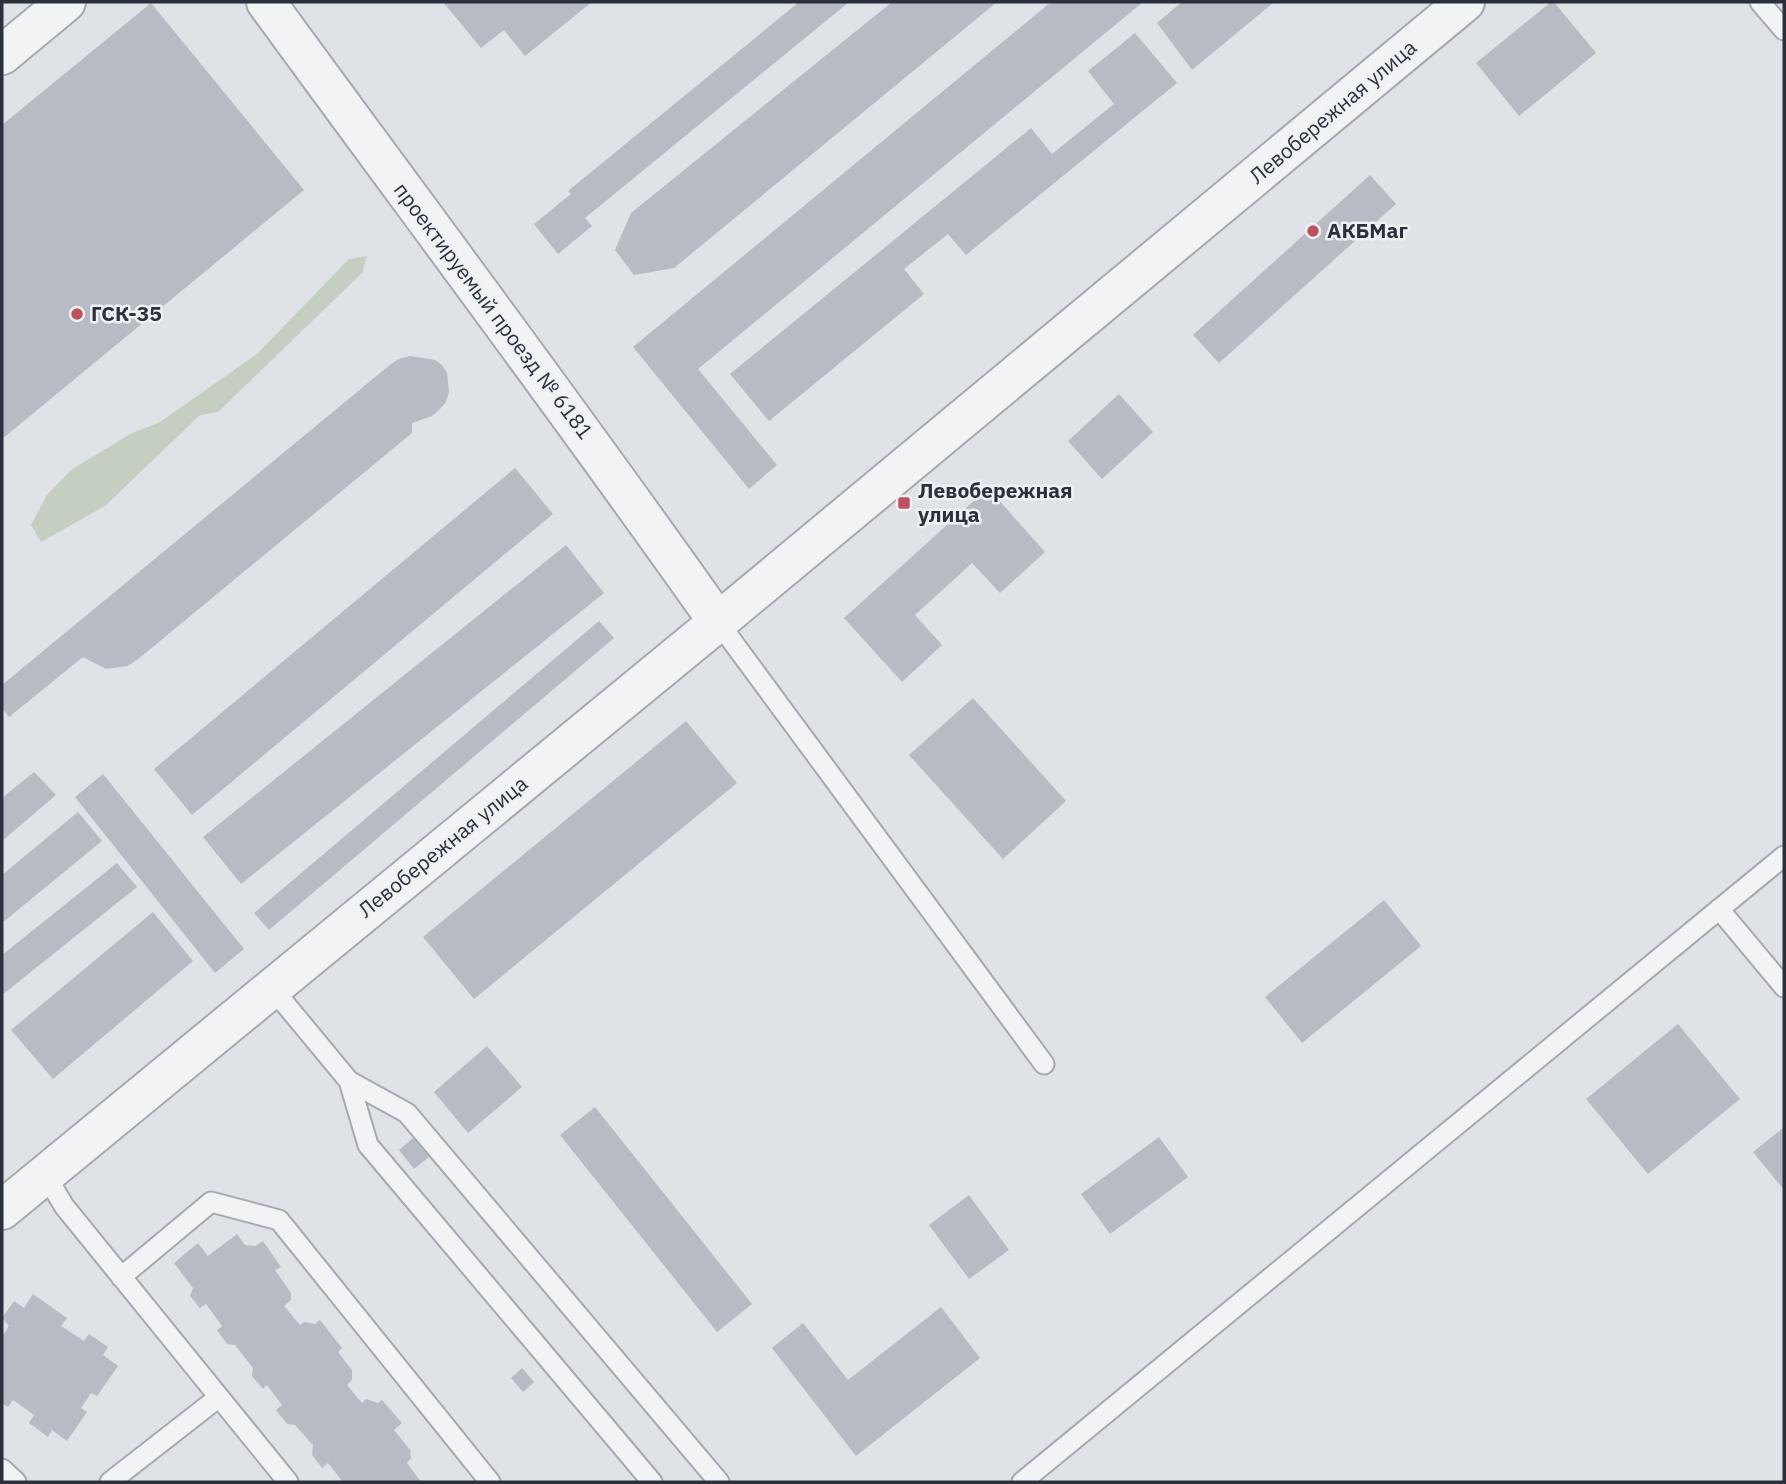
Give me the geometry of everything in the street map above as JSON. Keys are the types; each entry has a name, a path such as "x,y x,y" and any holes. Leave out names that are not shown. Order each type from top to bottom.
{"street":[{"path":"2,55 66,2"},
{"name":"проектируемый проезд № 6181","path":"266,2 615,475 718,622"},
{"name":"Левобережная улица","path":"2,1210 718,622 1465,2"}],"lane":[{"path":"1760,2 1784,30"},
{"path":"718,622 1044,1063"},
{"path":"1022,1482 1784,856"},
{"path":"1720,909 1784,987"},
{"path":"272,988 349,1082 368,1145 652,1482"},
{"path":"349,1082 407,1113 719,1482"},
{"path":"45,1174 64,1206 288,1482"},
{"path":"121,1277 211,1202 279,1220 490,1482"},
{"path":"110,1482 219,1398"},
{"path":"2,1469 16,1482"}],"green space":[{"path":"367,256 362,273 218,412 200,415 105,506 41,542 31,525 47,495 71,470 130,434 160,422 257,354 349,259"}],"building":[{"path":"443,2 592,2 525,56 504,30 481,48"},
{"path":"799,2 849,2 585,218 592,226 558,254 534,224 571,194 568,191"},
{"path":"892,2 997,2 674,268 634,275 615,250 631,213"},
{"path":"1051,2 1143,2 698,369 777,465 749,489 633,347"},
{"path":"1182,2 1274,2 1192,70 1157,23"},
{"path":"1554,2 1596,53 1519,116 1476,63"},
{"name":"ГСК-35","path":"151,3 304,190 2,439 2,125"},
{"path":"1135,33 1177,83 966,255 948,234 904,269 924,294 769,421 730,374 1031,128 1052,154 1114,104 1088,71"},
{"path":"1370,175 1396,204 1219,363 1193,335"},
{"path":"410,356 435,360 447,373 449,392 440,409 432,416 412,423 412,433 137,660 127,666 106,669 83,657 9,717 2,708 2,685 391,364"},
{"path":"1119,394 1153,432 1102,479 1068,441"},
{"path":"515,468 553,514 192,815 154,769"},
{"path":"988,488 1045,552 1000,593 972,563 915,615 942,645 902,682 844,618"},
{"path":"566,545 604,593 241,884 203,837"},
{"path":"599,621 614,638 269,930 254,913"},
{"path":"973,698 1066,801 1003,859 909,755"},
{"path":"686,721 737,783 474,999 423,937"},
{"path":"34,772 56,795 2,841 2,798"},
{"path":"103,774 244,949 215,973 75,797"},
{"path":"78,812 102,841 2,923 2,875"},
{"path":"117,863 137,887 2,995 2,955"},
{"path":"1384,900 1421,946 1302,1043 1265,997"},
{"path":"153,912 193,961 53,1079 11,1030"},
{"path":"1678,1024 1740,1099 1648,1174 1586,1099"},
{"path":"487,1046 522,1087 468,1133 434,1092"},
{"path":"595,1107 752,1304 717,1332 560,1135"},
{"path":"1784,1127 1784,1190 1753,1152"},
{"path":"1159,1137 1188,1177 1110,1234 1081,1194"},
{"path":"413,1138 429,1157 414,1169 399,1150"},
{"path":"969,1195 1009,1250 969,1279 929,1225"},
{"path":"237,1234 245,1245 255,1246 263,1241 281,1267 275,1270 291,1293 291,1300 284,1306 300,1325 304,1322 315,1324 320,1320 342,1348 338,1352 352,1370 352,1380 347,1385 362,1403 366,1399 378,1403 382,1400 402,1423 394,1430 410,1450 411,1458 407,1463 421,1482 343,1482 328,1463 322,1468 312,1455 313,1445 295,1425 287,1424 276,1410 282,1405 267,1385 263,1389 252,1376 253,1368 235,1345 227,1344 217,1330 222,1326 206,1304 200,1308 190,1296 193,1288 174,1263 198,1243 208,1256"},
{"path":"33,1294 67,1318 61,1326 84,1341 89,1334 108,1347 103,1355 118,1366 97,1396 91,1393 81,1408 87,1412 67,1441 52,1430 48,1437 29,1423 34,1415 13,1400 8,1407 2,1403 2,1337 9,1326 2,1318 14,1301 24,1308"},
{"path":"941,1307 980,1358 856,1456 772,1348 803,1323 848,1380"},
{"path":"522,1368 534,1382 523,1392 511,1378"}],"place":[{"name":"АКБМаг","path":"1313,231"},
{"name":"ГСК-35","path":"77,314"},
{"name":"Левобережная улица","path":"904,503"}]}
